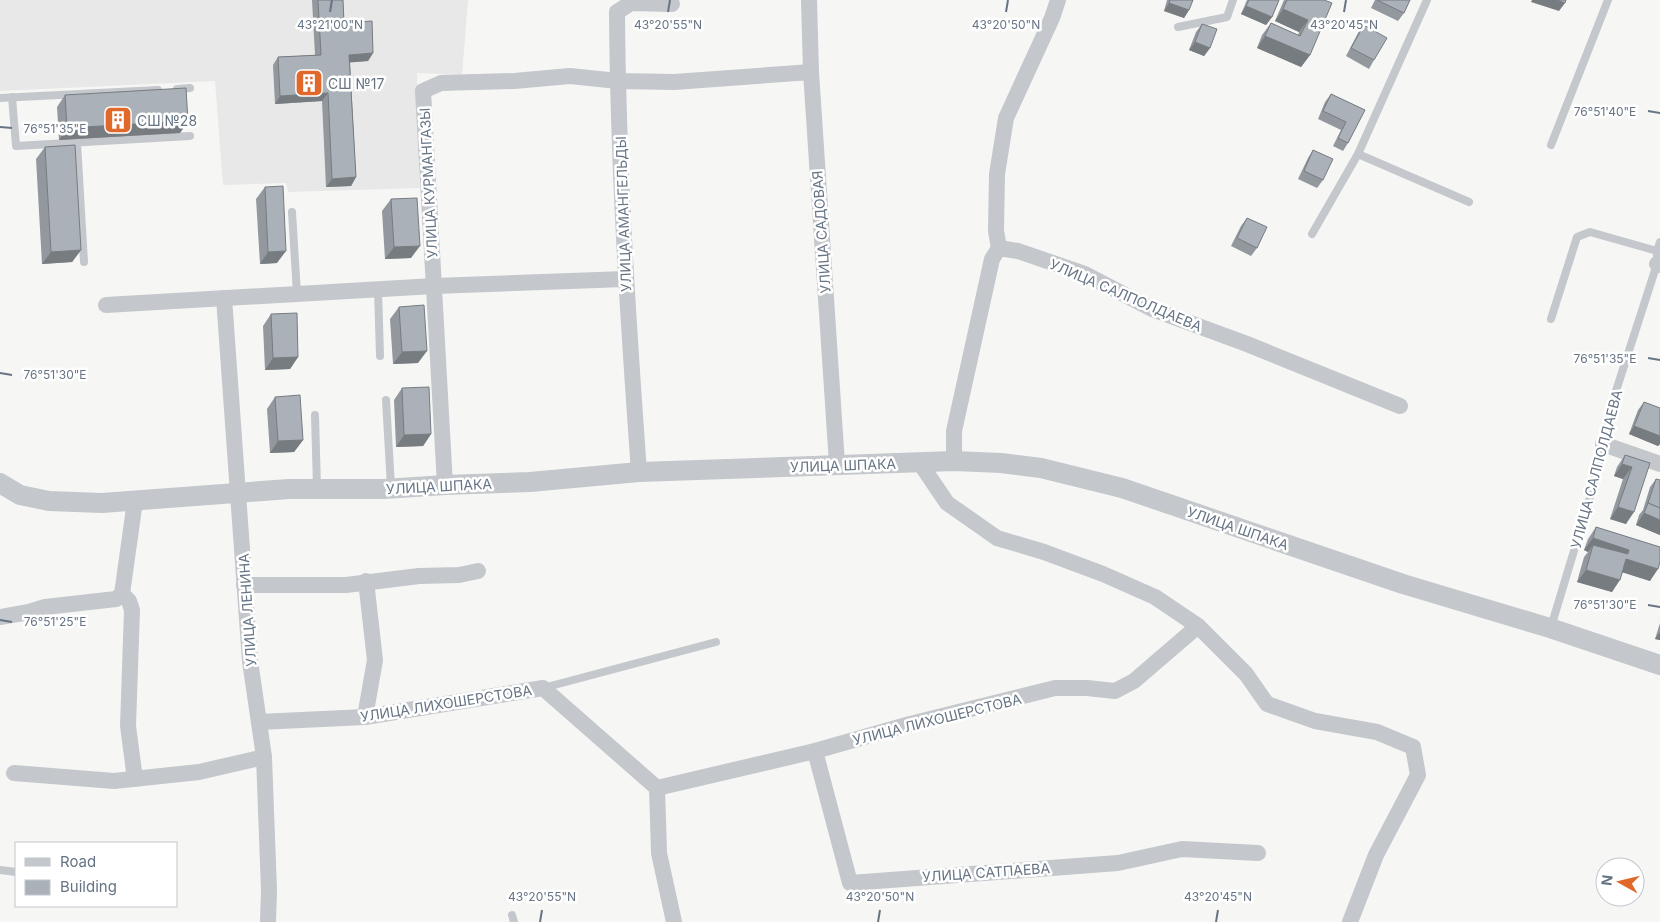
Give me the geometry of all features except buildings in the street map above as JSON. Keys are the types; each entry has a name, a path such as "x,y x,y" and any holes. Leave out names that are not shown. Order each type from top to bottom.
{"street":[{"name":"УЛИЦА САДОВАЯ","path":"809,0 811,72 837,464"},
{"path":"954,461 954,431 992,260 999,248 996,231 997,174 1006,118 1052,18 1058,0"},
{"name":"УЛИЦА АМАНГЕЛЬДЫ","path":"639,472 626,279 618,81 618,12 632,3 672,4"},
{"name":"УЛИЦА КУРМАНГАЗЫ","path":"445,485 423,91 441,83 514,81 570,76 618,81 674,82 811,72"},
{"name":"УЛИЦА САЛПОЛДАЕВА","path":"999,248 1018,251 1086,274 1152,309 1246,344 1400,406"},
{"path":"106,305 434,286 626,279"},
{"name":"УЛИЦА ЛЕНИНА","path":"224,298 250,661 264,757 269,890 268,922"},
{"path":"1603,444 1660,464"},
{"name":"УЛИЦА ШПАКА","path":"0,483 20,495 48,501 102,503 289,489 391,488 530,482 639,472 954,461 1001,463 1041,468 1122,488 1403,584 1550,628 1660,664"},
{"path":"920,463 947,503 996,538 1044,552 1103,574 1155,597 1198,626 1246,674 1267,704 1315,721 1378,732 1413,748 1418,775 1376,854 1350,922"},
{"path":"0,617 29,612 45,606 116,599 122,594 135,500"},
{"path":"244,585 346,585 366,581 419,576 459,575 478,571"},
{"path":"365,716 375,660 366,581"},
{"path":"122,594 129,602 132,610 128,726 135,778"},
{"name":"УЛИЦА ЛИХОШЕРСТОВА","path":"258,722 365,716 543,688 657,788 1055,688 1087,688 1115,691 1134,681 1198,626"},
{"name":"УЛИЦА САТПАЕВА","path":"814,750 850,883 1118,863 1182,849 1258,853"},
{"path":"14,773 114,781 199,772 264,757"},
{"path":"657,788 659,853 674,922"}],"lane":[{"path":"1178,27 1227,17 1233,0"},
{"path":"1312,234 1358,154 1427,0"},
{"path":"1551,145 1608,0"},
{"path":"0,98 190,88"},
{"path":"12,97 16,146 190,136"},
{"path":"77,143 84,262"},
{"path":"1358,154 1469,202"},
{"path":"292,212 297,294"},
{"path":"1551,319 1577,237 1590,232 1658,260"},
{"name":"УЛИЦА САЛПОЛДАЕВА","path":"1550,628 1592,491 1615,394 1658,260 1660,242"},
{"path":"378,290 380,356"},
{"path":"386,400 391,488"},
{"path":"315,416 317,488"},
{"path":"543,688 716,642"},
{"path":"0,870 15,872"}],"shaded area":[{"path":"0,0 468,0 462,75 417,73 420,188 288,192 286,183 223,185 215,81 0,91"}],"place":[{"name":"СШ №17","path":"309,83"},
{"name":"СШ №28","path":"118,120"}]}
